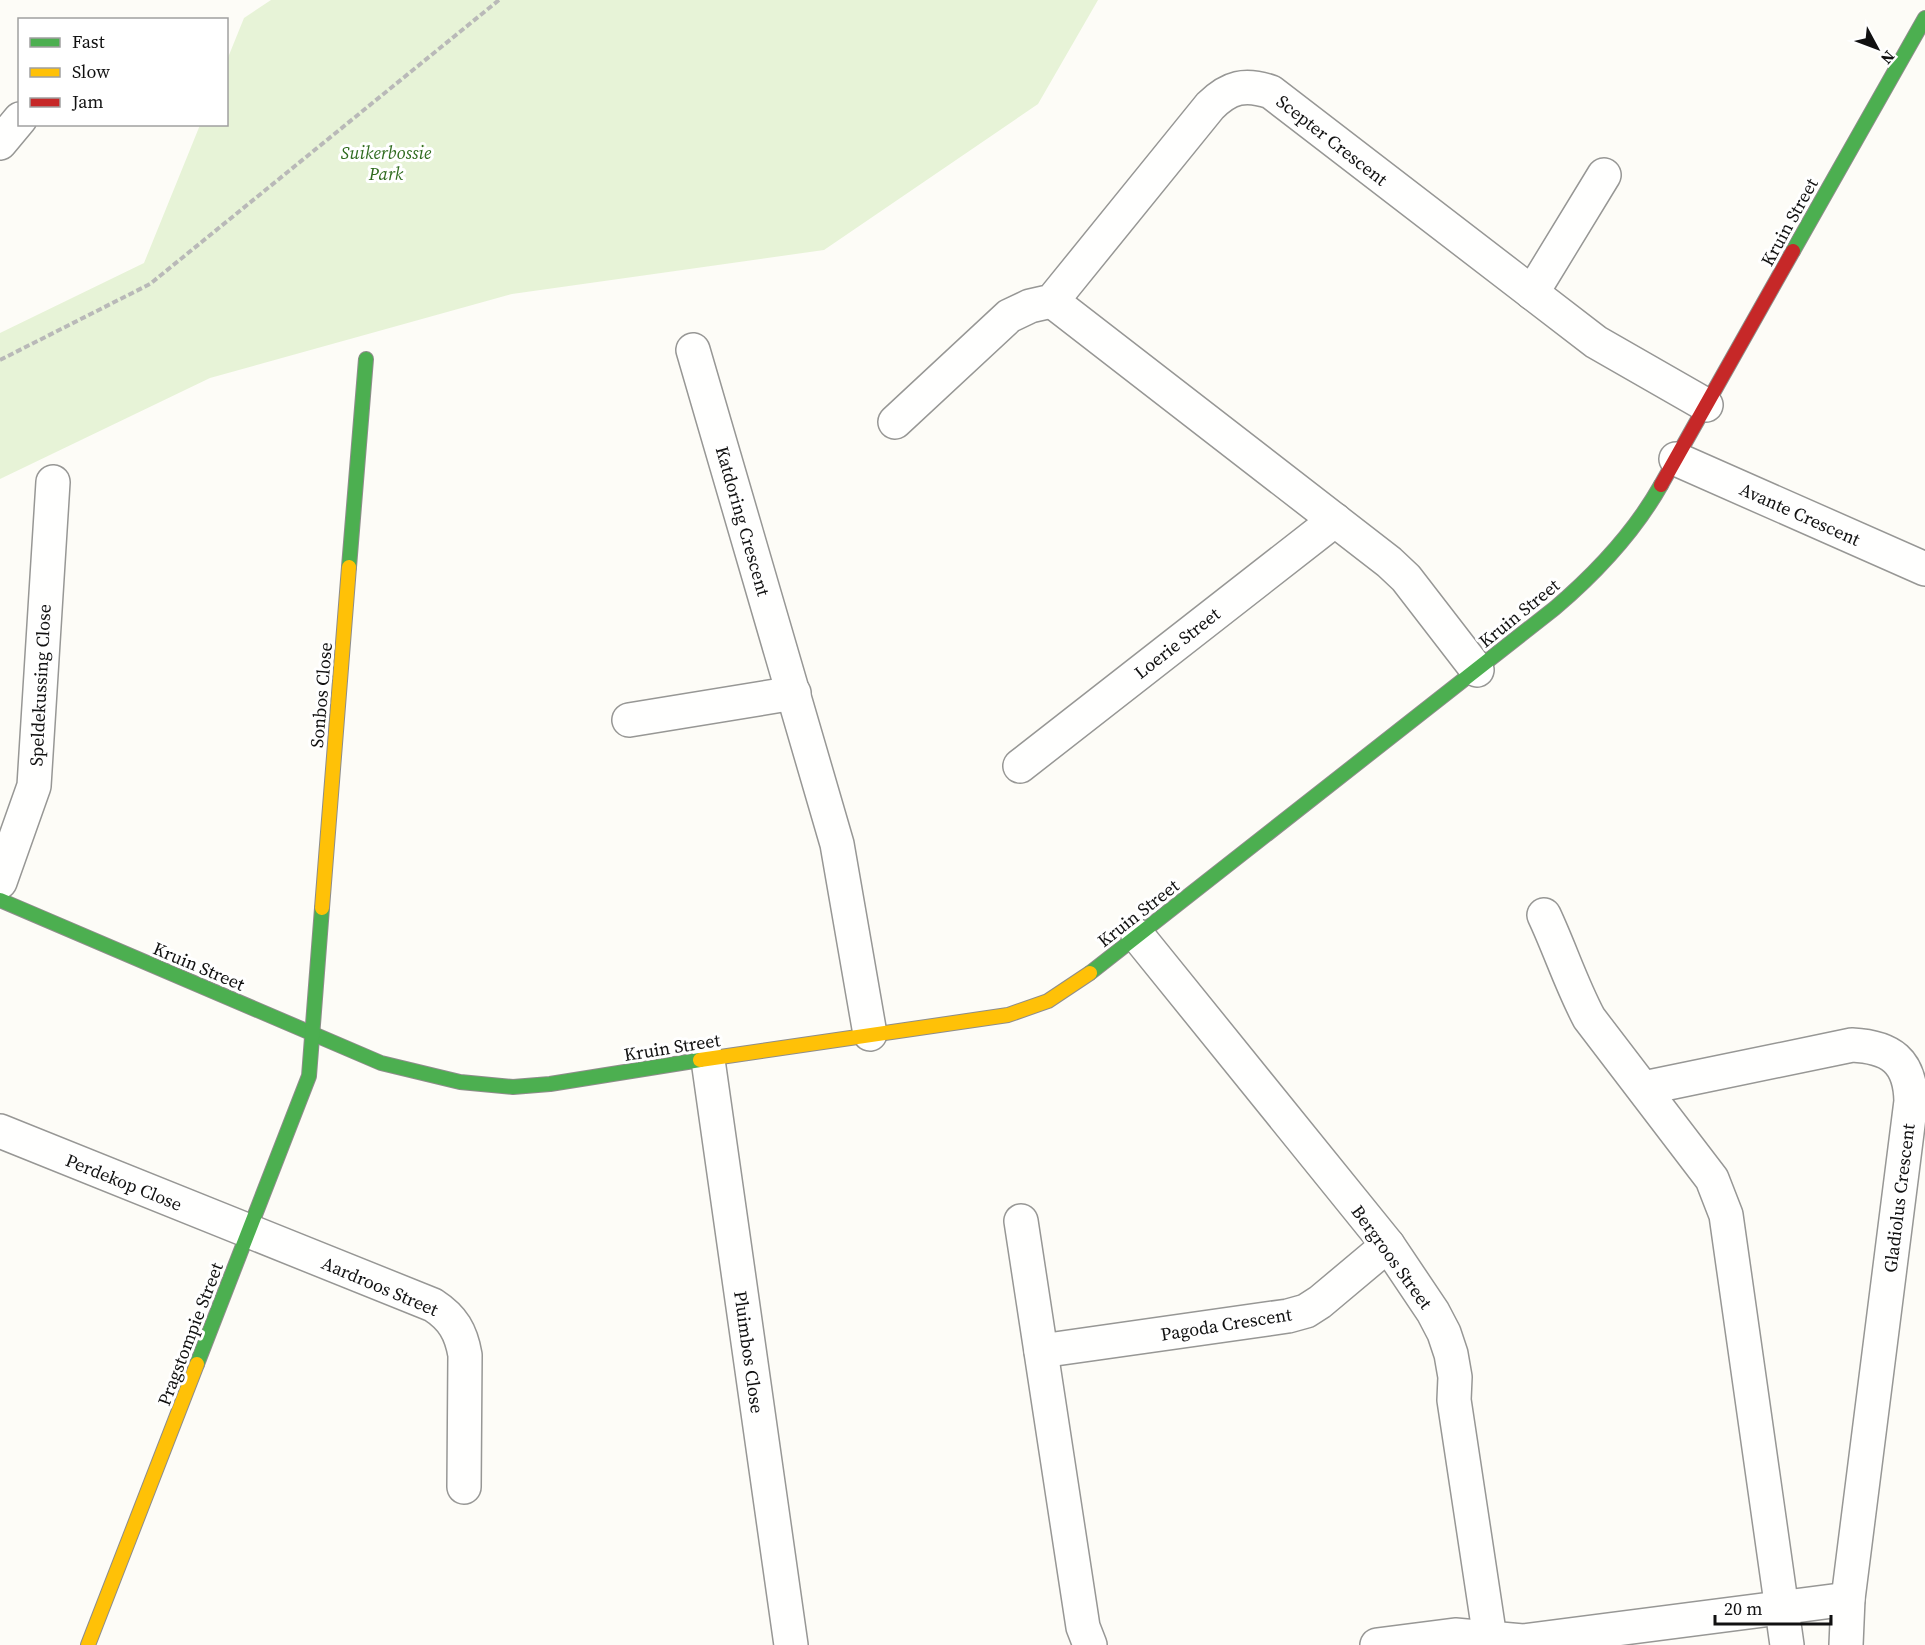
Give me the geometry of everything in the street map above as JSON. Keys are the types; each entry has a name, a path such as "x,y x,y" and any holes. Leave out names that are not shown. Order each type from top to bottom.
{"street":[{"name":"Kruin Street","path":"0,900 381,1063 429,1077 510,1088 550,1084 1008,1015 1048,1001 1138,936 1477,670 1539,621 1599,567 1639,520 1676,459 1925,19"},
{"name":"Scepter Crescent","path":"1052,301 1210,106 1221,95 1234,89 1249,87 1271,92 1596,342 1706,405"},
{"path":"0,143 18,121"},
{"path":"1532,293 1604,175"},
{"path":"895,422 1009,316 1030,306 1052,301 1389,562 1406,578 1477,670"},
{"name":"Katdoring Crescent","path":"693,350 837,844 870,1034"},
{"name":"Sonbos Close","path":"312,1034 366,359"},
{"name":"Avante Crescent","path":"1676,459 1925,569"},
{"name":"Speldekussing Close","path":"0,882 34,786 53,482"},
{"name":"Loerie Street","path":"1020,766 1335,520"},
{"path":"629,720 794,693"},
{"path":"1544,915 1588,1018 1712,1179 1726,1215 1787,1645"},
{"name":"Bergroos Street","path":"1138,936 1388,1245 1433,1312 1444,1333 1455,1377 1454,1400 1491,1642"},
{"name":"Pragstompie Street","path":"88,1645 309,1076 312,1034"},
{"name":"Gladiolus Crescent","path":"1644,1088 1852,1045 1869,1046 1887,1052 1901,1064 1910,1082 1911,1101 1848,1599 1846,1645"},
{"name":"Pluimbos Close","path":"708,1060 791,1645"},
{"name":"Perdekop Close","path":"0,1131 249,1232"},
{"path":"1021,1221 1083,1627 1090,1645"},
{"name":"Aardroos Street","path":"249,1232 433,1305 447,1314 457,1327 463,1341 465,1355 464,1487"},
{"name":"Pagoda Crescent","path":"1041,1352 1288,1316 1306,1311 1388,1245"},
{"path":"1377,1645 1455,1635 1491,1642 1523,1641 1848,1599"}],"path":[{"path":"0,360 150,284 499,0"}],"green space":[{"name":"Suikerbossie Park","path":"271,0 1098,0 1038,104 824,250 512,294 210,378 0,479 0,333 144,263 200,126 228,126 228,58 244,18"}],"traffic: fast":[{"path":"1793,251 1925,18"},
{"path":"349,567 366,359"},
{"path":"1090,973 1555,608 1585,581 1626,536 1661,485"},
{"path":"0,900 381,1063 460,1082 513,1087 550,1084 700,1060"},
{"path":"197,1364 309,1076 322,908"}],"traffic: slow":[{"path":"322,908 349,567"},
{"path":"700,1060 1008,1015 1048,1001 1090,973"},
{"path":"88,1645 197,1364"}],"traffic: jam":[{"path":"1661,485 1793,251"}]}
